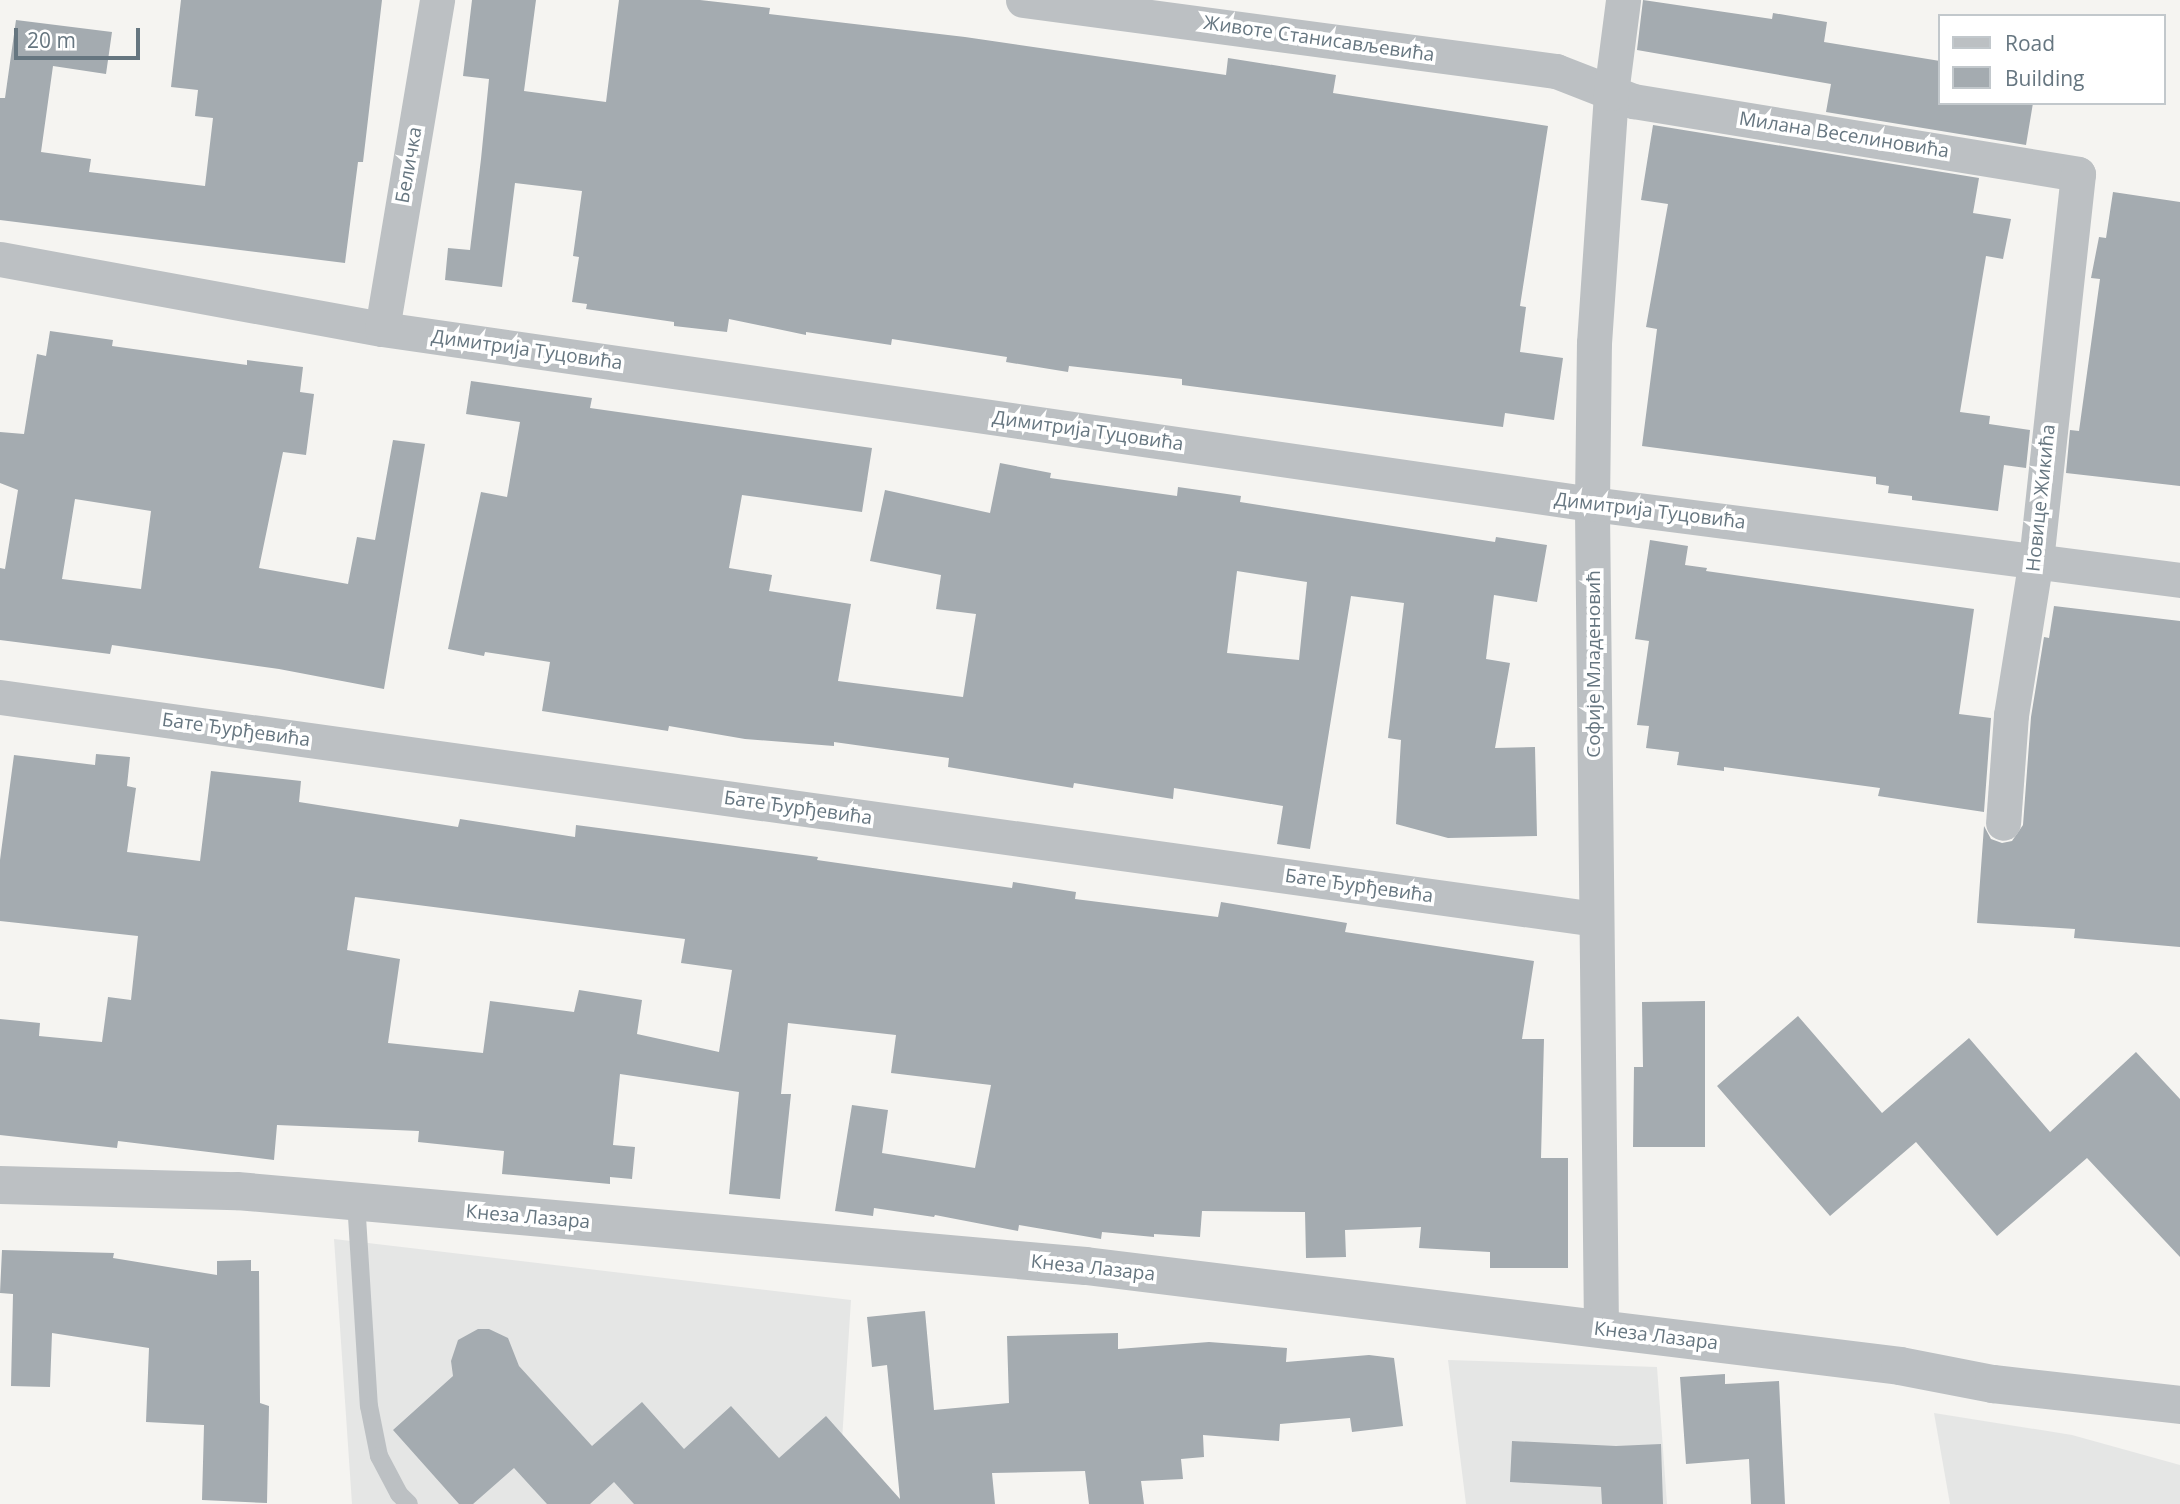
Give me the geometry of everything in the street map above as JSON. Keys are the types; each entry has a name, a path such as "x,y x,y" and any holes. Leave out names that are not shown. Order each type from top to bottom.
{"street":[{"name":"Беличка","path":"382,329 437,0"},
{"name":"Животе Станисављевића","path":"1023,0 1556,71 1611,93"},
{"name":"Софије Младеновић","path":"1601,1329 1592,504 1594,343 1611,93 1623,0"},
{"name":"Милана Веселиновића","path":"1611,93 1633,101 2078,174"},
{"name":"Новице Жикића","path":"2003,823 2011,715 2036,559 2078,174"},
{"name":"Димитрија Туцовића","path":"0,259 382,329 1592,504 2036,559 2180,580"},
{"name":"Бате Ђурђевића","path":"0,697 1595,919"},
{"name":"Кнеза Лазара","path":"0,1185 237,1191 1086,1266 1900,1366 1993,1384 2180,1405"}],"lane":[{"path":"356,1201 369,1406 379,1456 399,1494 409,1504"}],"shaded area":[{"path":"334,1239 851,1300 841,1456 871,1504 352,1504"},
{"path":"1448,1360 1657,1367 1667,1504 1466,1504"},
{"path":"1934,1413 2072,1435 2180,1465 2180,1504 1950,1504"}],"building":[{"path":"181,0 382,0 363,162 358,162 345,263 0,220 0,98 5,98 16,20 112,32 106,74 53,66 41,152 91,159 89,172 205,186 213,118 195,116 198,90 171,87"},
{"path":"472,0 536,0 524,91 606,102 619,0 700,0 770,8 769,14 965,37 1226,75 1228,58 1336,75 1333,93 1548,126 1520,306 1526,307 1520,352 1563,358 1554,420 1505,413 1503,427 1182,385 1182,379 1069,366 1068,372 1006,362 1007,357 892,339 891,345 806,332 806,335 729,319 727,332 674,326 674,322 586,309 587,304 572,302 579,257 573,256 582,191 515,183 502,287 445,280 448,248 470,250 489,79 463,76"},
{"path":"1643,0 1772,19 1773,13 1827,22 1824,42 1938,61 1938,105 2033,105 2026,145 1826,112 1831,84 1637,50"},
{"path":"1653,125 1979,178 1973,213 2011,219 2003,259 1986,256 1960,412 1990,416 1989,424 2030,430 2026,468 2004,465 1998,511 1912,500 1912,496 1888,493 1889,486 1876,484 1876,477 1642,446 1657,329 1646,327 1668,204 1641,200"},
{"path":"2113,192 2180,202 2180,486 2066,473 2070,430 2079,431 2100,279 2091,278 2099,237 2106,238"},
{"path":"50,331 113,340 112,346 247,365 247,360 303,367 300,392 314,394 306,455 283,452 259,568 348,584 357,537 375,540 393,440 425,444 384,689 279,669 112,645 110,654 0,640 0,568 5,569 18,490 0,483 0,432 24,434 37,354 46,356","holes":["75,499 151,511 141,589 62,579"]},
{"path":"471,381 592,398 590,408 872,448 862,512 742,495 729,568 772,575 769,591 851,604 838,681 963,697 976,614 936,609 941,575 870,561 885,490 990,513 1000,463 1051,473 1050,478 1177,496 1178,487 1241,496 1240,502 1495,542 1496,537 1547,545 1537,602 1494,595 1486,659 1510,663 1495,748 1535,747 1537,836 1448,838 1396,824 1401,740 1388,738 1404,603 1351,596 1310,849 1277,844 1283,806 1174,788 1173,799 1074,783 1073,788 948,767 949,758 834,742 834,746 745,739 669,726 668,731 542,711 550,662 485,652 484,656 448,649 481,492 507,497 520,422 466,414","holes":["1237,571 1307,582 1299,660 1227,653"]},
{"path":"1650,540 1688,546 1685,565 1707,568 1706,571 1974,609 1959,714 1991,718 1984,812 1878,796 1880,788 1724,767 1724,771 1677,765 1679,752 1646,748 1649,726 1637,725 1649,641 1635,639"},
{"path":"2054,606 2180,621 2180,947 2074,938 2075,929 1977,923 1984,826 1991,839 2002,843 2012,841 2023,825 2031,717 2044,637 2049,638"},
{"path":"96,754 130,757 127,786 136,788 127,852 200,861 211,771 301,781 299,802 458,827 460,819 575,837 576,825 818,857 817,860 1012,888 1013,882 1076,892 1075,899 1218,917 1221,902 1347,923 1345,932 1534,961 1522,1039 1544,1039 1541,1158 1568,1158 1568,1268 1490,1268 1490,1252 1419,1248 1421,1227 1345,1230 1346,1257 1306,1258 1305,1212 1202,1211 1200,1237 1154,1234 1154,1237 1102,1232 1101,1239 1019,1225 1018,1231 935,1215 934,1217 874,1208 873,1216 835,1211 852,1105 888,1110 882,1153 975,1168 991,1085 891,1073 896,1035 788,1023 781,1094 791,1094 780,1199 729,1194 739,1092 620,1074 613,1145 635,1147 632,1179 610,1177 610,1184 502,1174 504,1151 418,1142 419,1131 277,1125 274,1160 118,1141 117,1148 0,1135 0,1019 40,1023 39,1036 102,1042 108,997 131,1000 138,936 0,921 0,860 14,755 95,765","holes":["355,897 685,939 681,963 732,970 719,1052 637,1034 642,1000 579,990 574,1012 490,1001 483,1053 388,1043 400,959 347,950"]},
{"path":"1705,1001 1705,1147 1633,1147 1634,1067 1643,1067 1642,1002"},
{"path":"1798,1016 1882,1113 1969,1038 2050,1132 2136,1052 2180,1099 2180,1257 2087,1158 1997,1236 1916,1142 1830,1216 1717,1086"},
{"path":"2,1250 114,1253 113,1258 217,1275 217,1261 251,1260 251,1271 259,1271 260,1403 269,1406 267,1503 202,1500 204,1425 146,1422 149,1348 52,1333 50,1387 11,1386 13,1294 0,1293"},
{"path":"925,1311 934,1410 1009,1403 1007,1336 1118,1333 1118,1349 1209,1342 1287,1348 1286,1362 1369,1355 1394,1358 1403,1426 1352,1432 1350,1418 1280,1424 1279,1441 1203,1435 1204,1457 1181,1459 1183,1479 1141,1481 1144,1504 1089,1504 1085,1471 992,1473 995,1504 634,1504 614,1482 590,1504 547,1504 514,1468 473,1504 459,1504 393,1430 453,1376 451,1361 458,1340 478,1329 489,1329 508,1338 519,1366 592,1446 642,1402 684,1449 731,1406 779,1458 826,1416 900,1499 887,1365 872,1367 867,1317"},
{"path":"1725,1374 1725,1384 1779,1381 1785,1504 1751,1504 1749,1459 1686,1464 1680,1377"},
{"path":"1512,1441 1616,1446 1661,1444 1663,1504 1602,1504 1601,1487 1510,1482"}]}
